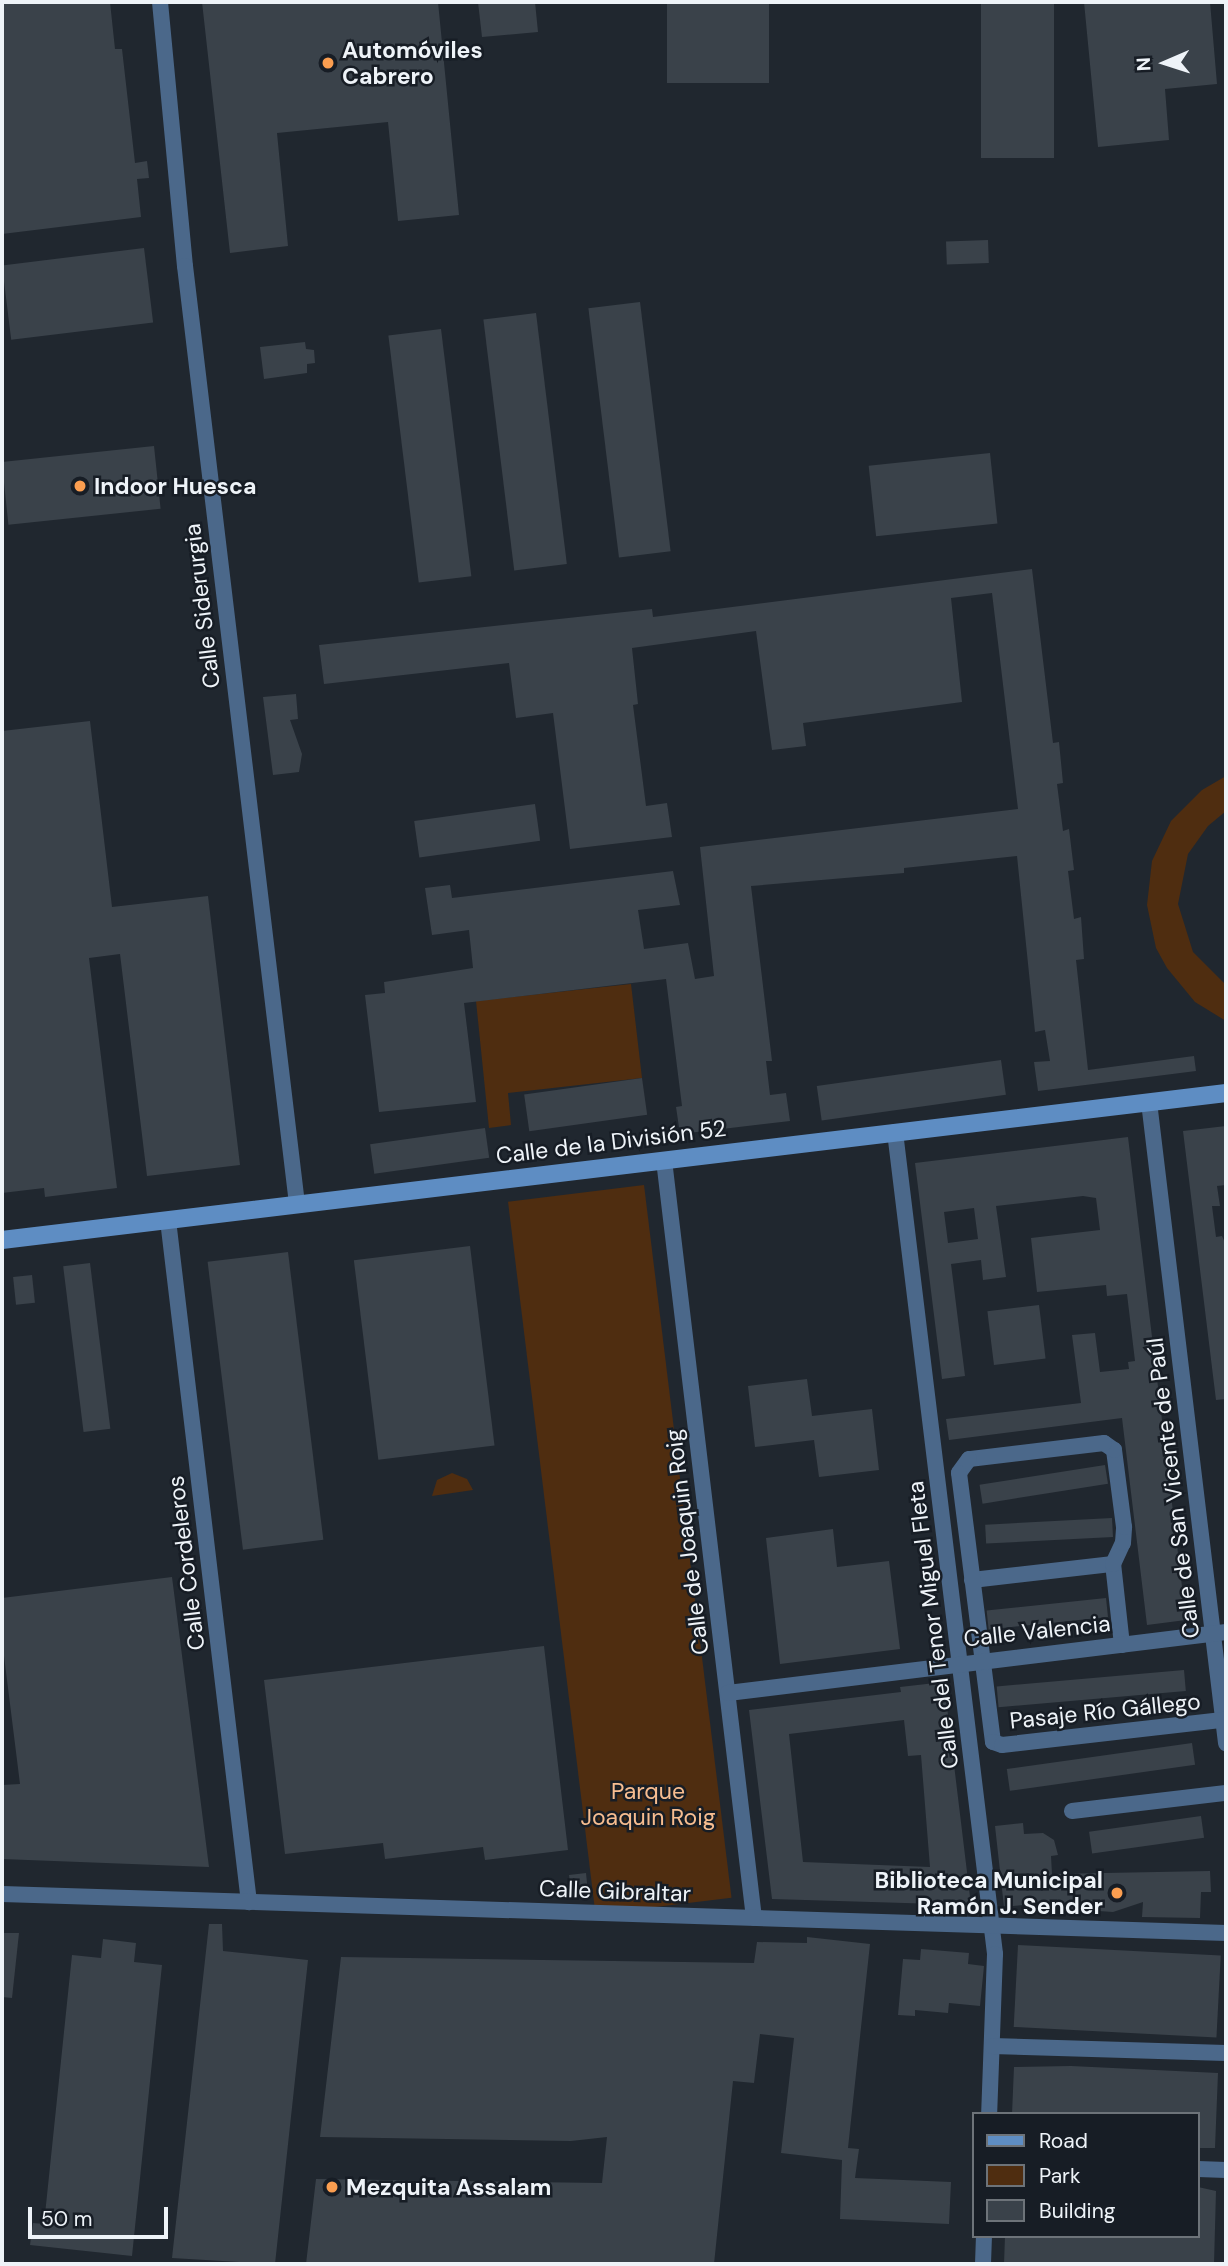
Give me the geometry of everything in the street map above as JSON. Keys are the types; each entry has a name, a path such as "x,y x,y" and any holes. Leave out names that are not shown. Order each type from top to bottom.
{"main road":[{"name":"Calle de la División 52","path":"2,1240 1226,1093"}],"street":[{"name":"Calle Siderurgia","path":"160,2 187,279 297,1204"},
{"name":"Calle de San Vicente de Paúl","path":"1149,1102 1220,1632 1226,1743"},
{"name":"Calle del Tenor Miguel Fleta","path":"895,1132 992,1927 989,2112"},
{"name":"Calle de Joaquin Roig","path":"664,1160 754,1918"},
{"name":"Calle Cordeleros","path":"168,1220 249,1902"},
{"path":"981,1660 959,1473 969,1459 1104,1443 1114,1450 1124,1527 1123,1544 1113,1564 1122,1644"},
{"path":"972,1580 1113,1564"},
{"name":"Calle Valencia","path":"728,1693 1220,1632"},
{"name":"Pasaje Río Gállego","path":"981,1660 990,1737 997,1744 1223,1720"},
{"path":"1072,1811 1226,1793"},
{"name":"Calle Gibraltar","path":"2,1894 1226,1933"},
{"path":"992,2046 1226,2053"},
{"path":"1200,2169 1226,2170"},
{"path":"983,2264 984,2238"}],"green space":[{"path":"1226,776 1226,811 1208,826 1188,854 1178,904 1193,952 1226,985 1226,1021 1195,1002 1167,968 1156,948 1147,905 1152,861 1171,821 1202,790"},
{"path":"631,984 642,1078 508,1093 511,1125 489,1128 476,1001"},
{"name":"Parque Joaquin Roig","path":"644,1185 732,1898 596,1914 508,1202"},
{"path":"452,1473 467,1479 473,1490 432,1496 437,1480"}],"building":[{"path":"2,2 110,2 115,49 122,49 135,163 147,161 149,178 137,179 141,217 2,234"},
{"path":"202,2 438,2 459,215 398,221 388,122 277,133 288,246 230,253"},
{"path":"478,2 535,2 538,32 482,37"},
{"path":"667,2 769,2 769,83 667,83"},
{"path":"981,2 1054,2 1054,158 981,158"},
{"path":"1084,2 1210,2 1217,84 1165,89 1169,140 1098,147"},
{"path":"988,240 989,263 947,264 946,241"},
{"path":"144,248 153,322 11,340 2,265"},
{"path":"640,302 671,551 619,557 588,308"},
{"path":"536,313 567,564 514,571 483,319"},
{"path":"441,329 471,576 419,583 388,335"},
{"path":"305,342 306,349 314,350 315,363 307,364 307,373 264,379 260,347"},
{"name":"Indoor Huesca","path":"154,446 161,509 8,525 2,462"},
{"path":"990,453 997,524 876,536 869,466"},
{"path":"1032,569 1053,743 1059,742 1063,783 1057,784 1063,831 1069,829 1074,870 1068,871 1074,919 1081,917 1084,959 1076,960 1088,1070 1194,1056 1196,1071 1038,1091 1034,1062 1050,1061 1045,1030 1035,1032 1017,856 904,868 904,873 751,886 772,1061 766,1061 770,1095 786,1093 790,1121 680,1134 676,1107 682,1106 666,979 464,1003 476,1102 379,1112 365,995 385,993 384,982 473,968 469,930 432,935 425,888 450,885 452,898 673,871 680,905 638,910 644,949 688,943 695,979 714,976 700,847 1018,809 992,593 951,598 962,702 803,723 806,746 772,750 756,631 632,648 638,704 633,705 646,806 667,803 672,837 570,849 553,713 516,718 509,663 324,684 319,645 652,609 653,617"},
{"path":"296,694 298,719 290,720 302,754 299,772 273,775 263,697"},
{"path":"90,721 112,907 208,896 240,1165 147,1176 120,954 89,958 117,1188 45,1197 44,1188 2,1193 2,731"},
{"path":"535,804 540,841 419,858 414,821"},
{"path":"1001,1060 1006,1095 822,1121 817,1086"},
{"path":"642,1078 647,1115 529,1131 524,1095"},
{"path":"1226,1126 1226,1185 1217,1186 1220,1206 1212,1206 1216,1237 1222,1236 1226,1245 1226,1399 1216,1400 1183,1131"},
{"path":"485,1128 489,1158 374,1174 370,1144"},
{"path":"1128,1137 1186,1620 1147,1625 1122,1418 949,1440 946,1419 1081,1403 1072,1335 1095,1333 1100,1372 1129,1369 1128,1362 1135,1361 1127,1294 1107,1296 1106,1285 1037,1292 1031,1238 1100,1230 1096,1198 1083,1196 996,1206 1006,1277 983,1280 981,1260 951,1264 965,1376 942,1379 915,1163","holes":["974,1208 978,1239 948,1243 944,1212"]},
{"path":"470,1246 494,1446 378,1460 354,1260"},
{"path":"288,1252 323,1540 243,1550 208,1262"},
{"path":"90,1263 110,1429 84,1432 63,1266"},
{"path":"32,1275 35,1303 16,1305 13,1277"},
{"path":"1039,1305 1046,1359 994,1365 987,1311"},
{"path":"807,1379 812,1416 872,1409 879,1470 819,1477 814,1440 755,1447 748,1386"},
{"path":"1105,1465 1108,1484 983,1504 980,1485"},
{"path":"1112,1518 1113,1537 986,1544 985,1525"},
{"path":"833,1529 837,1567 889,1561 900,1649 780,1664 766,1538"},
{"path":"172,1577 209,1867 2,1859 2,1785 20,1784 2,1640 2,1598"},
{"path":"1106,1598 1108,1617 989,1629 987,1611"},
{"path":"544,1646 568,1850 485,1860 483,1847 385,1859 383,1843 285,1854 264,1680"},
{"path":"1184,1670 1186,1691 999,1707 997,1686"},
{"path":"944,1682 971,1905 772,1899 749,1710 901,1692 900,1687","holes":["904,1720 908,1756 921,1755 930,1867 803,1862 789,1734"]},
{"path":"1192,1743 1195,1765 1010,1791 1007,1769"},
{"path":"1201,1816 1204,1838 1092,1854 1089,1832"},
{"path":"1023,1823 1024,1834 1043,1833 1054,1840 1058,1855 1051,1856 1052,1874 1210,1871 1211,1892 1201,1892 1200,1918 1142,1917 1143,1902 1113,1912 1041,1907 1041,1903 1004,1907 995,1826"},
{"path":"586,1873 588,1893 571,1892 569,1875"},
{"path":"209,1924 222,1924 223,1951 308,1960 275,2264 172,2258"},
{"path":"2,1933 19,1933 12,1998 2,1997"},
{"path":"807,1937 870,1944 848,2148 859,2149 855,2178 951,2182 949,2224 840,2219 842,2160 781,2153 794,2038 760,2034 754,2083 733,2081 714,2264 306,2264 316,2179 602,2183 607,2137 571,2141 320,2137 341,1957 754,1963 757,1942 807,1943"},
{"path":"103,1939 136,1943 134,1962 162,1965 132,2256 30,2245 33,2223 44,2224 72,1955 101,1958"},
{"path":"1018,1945 1221,1956 1216,2038 1014,2027"},
{"path":"921,1949 969,1953 968,1964 984,1966 980,2006 949,2003 948,2013 915,2010 915,2016 898,2015 903,1959 920,1960"},
{"path":"1071,2066 1218,2073 1215,2148 1200,2148 1200,2112 1012,2112 1014,2067"},
{"path":"1200,2187 1216,2191 1214,2264 1004,2264 1005,2238 1200,2238"}],"place":[{"name":"Automóviles Cabrero","path":"328,63"},
{"name":"Indoor Huesca","path":"80,486"},
{"name":"Biblioteca Municipal Ramón J. Sender","path":"1117,1893"},
{"name":"Mezquita Assalam","path":"332,2187"}]}
